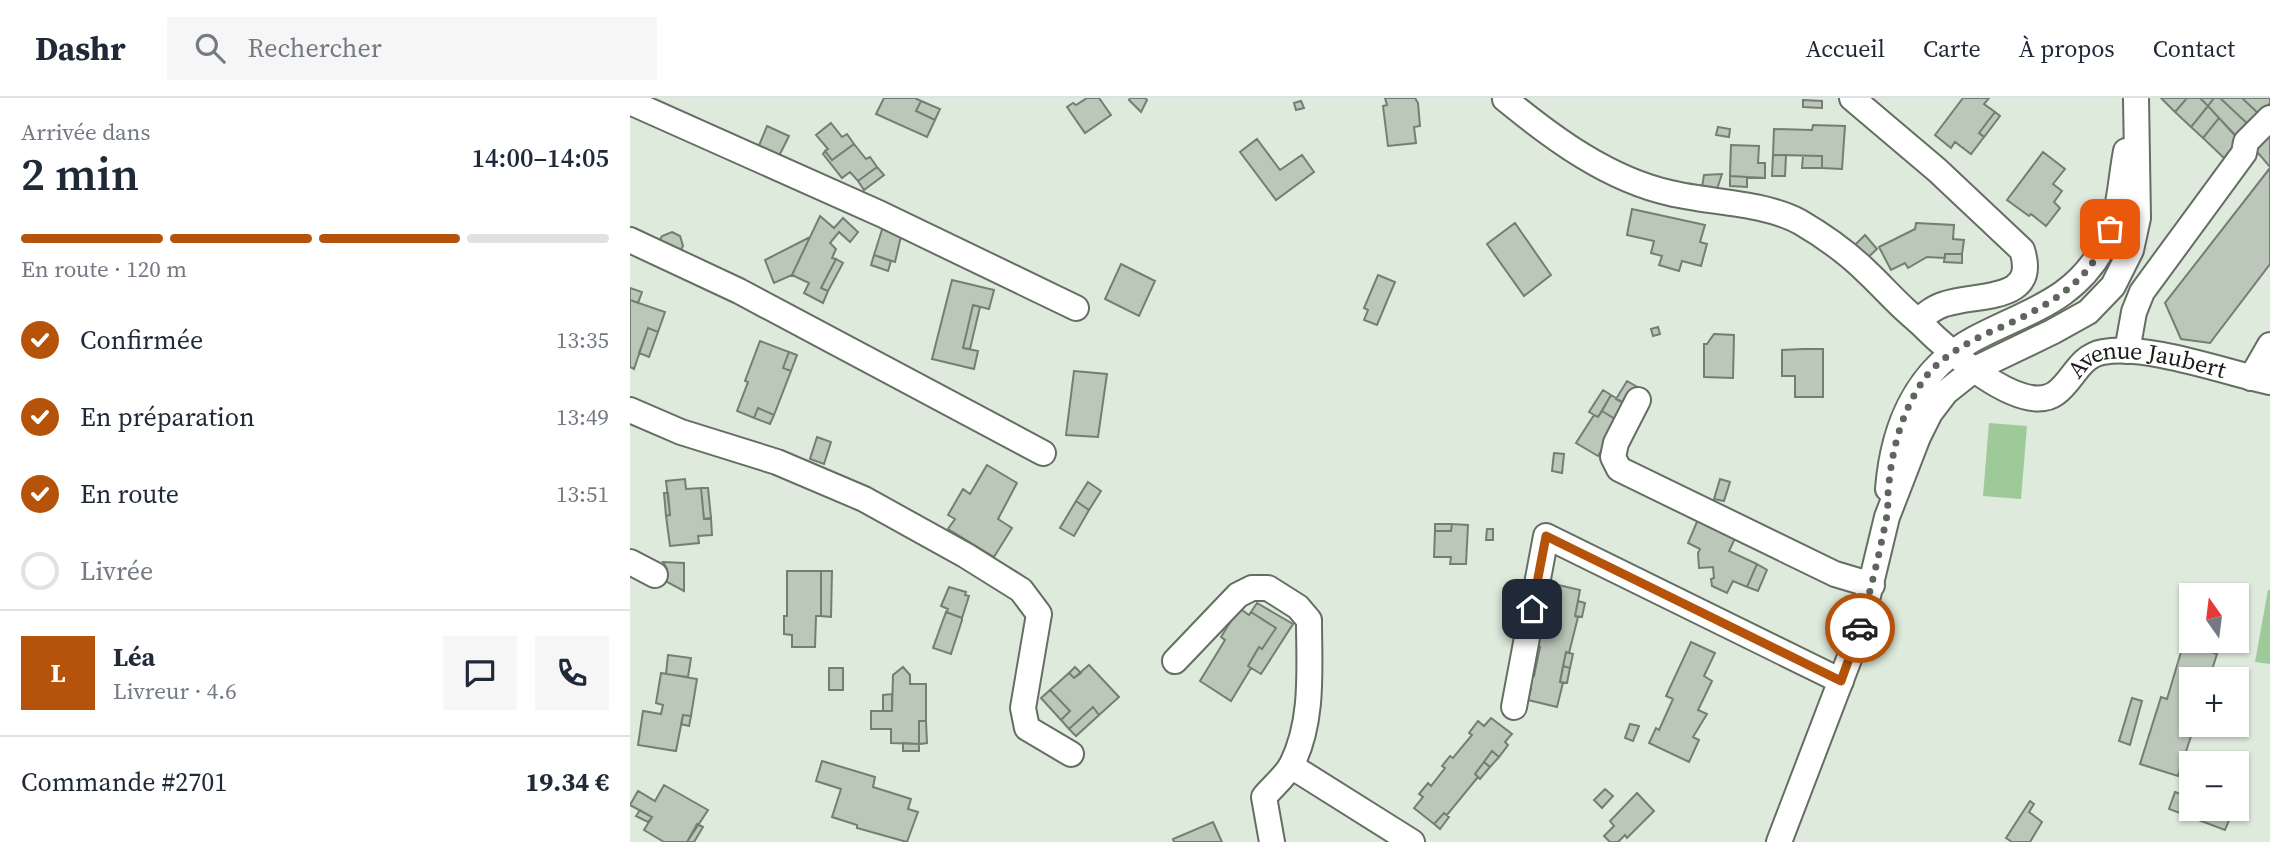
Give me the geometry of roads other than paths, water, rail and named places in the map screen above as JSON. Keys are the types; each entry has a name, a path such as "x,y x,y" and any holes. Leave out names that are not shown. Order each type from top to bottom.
{"street":[{"path":"1852,98 1937,170 2022,250 2026,264 2025,276 2015,289 1944,304 1918,321"},
{"name":"Avenue Jaubert","path":"1506,99 1573,150 1631,180 1668,193 1781,214 1799,222 1833,243 1868,273 1897,305 1964,361 2003,389 2026,398 2049,397 2059,391 2079,365 2104,351 2166,356 2260,380"},
{"path":"1779,842 1859,633 1887,516 1888,486 1898,431 1912,401 1929,373 1964,361 1975,339 2055,300 2090,267 2105,244 2116,215 2135,102"},
{"path":"630,103 881,214 1076,308"},
{"path":"2127,351 2134,312 2142,292 2244,153 2246,142 2270,118"},
{"path":"630,240 739,291 1043,453"},
{"path":"2260,380 2270,345"},
{"path":"1638,400 1616,443 1613,457 1619,469 1835,574 1871,585"},
{"path":"630,410 681,432 777,462 864,499 965,555 1021,590 1039,614 1023,708 1027,728 1071,754"},
{"path":"1514,707 1546,536 1841,681"},
{"path":"630,562 655,575"},
{"path":"1175,661 1238,595 1252,588 1268,588 1298,607 1309,620 1309,690 1303,730 1291,766 1264,797 1272,842"},
{"path":"1291,766 1412,842"}]}
